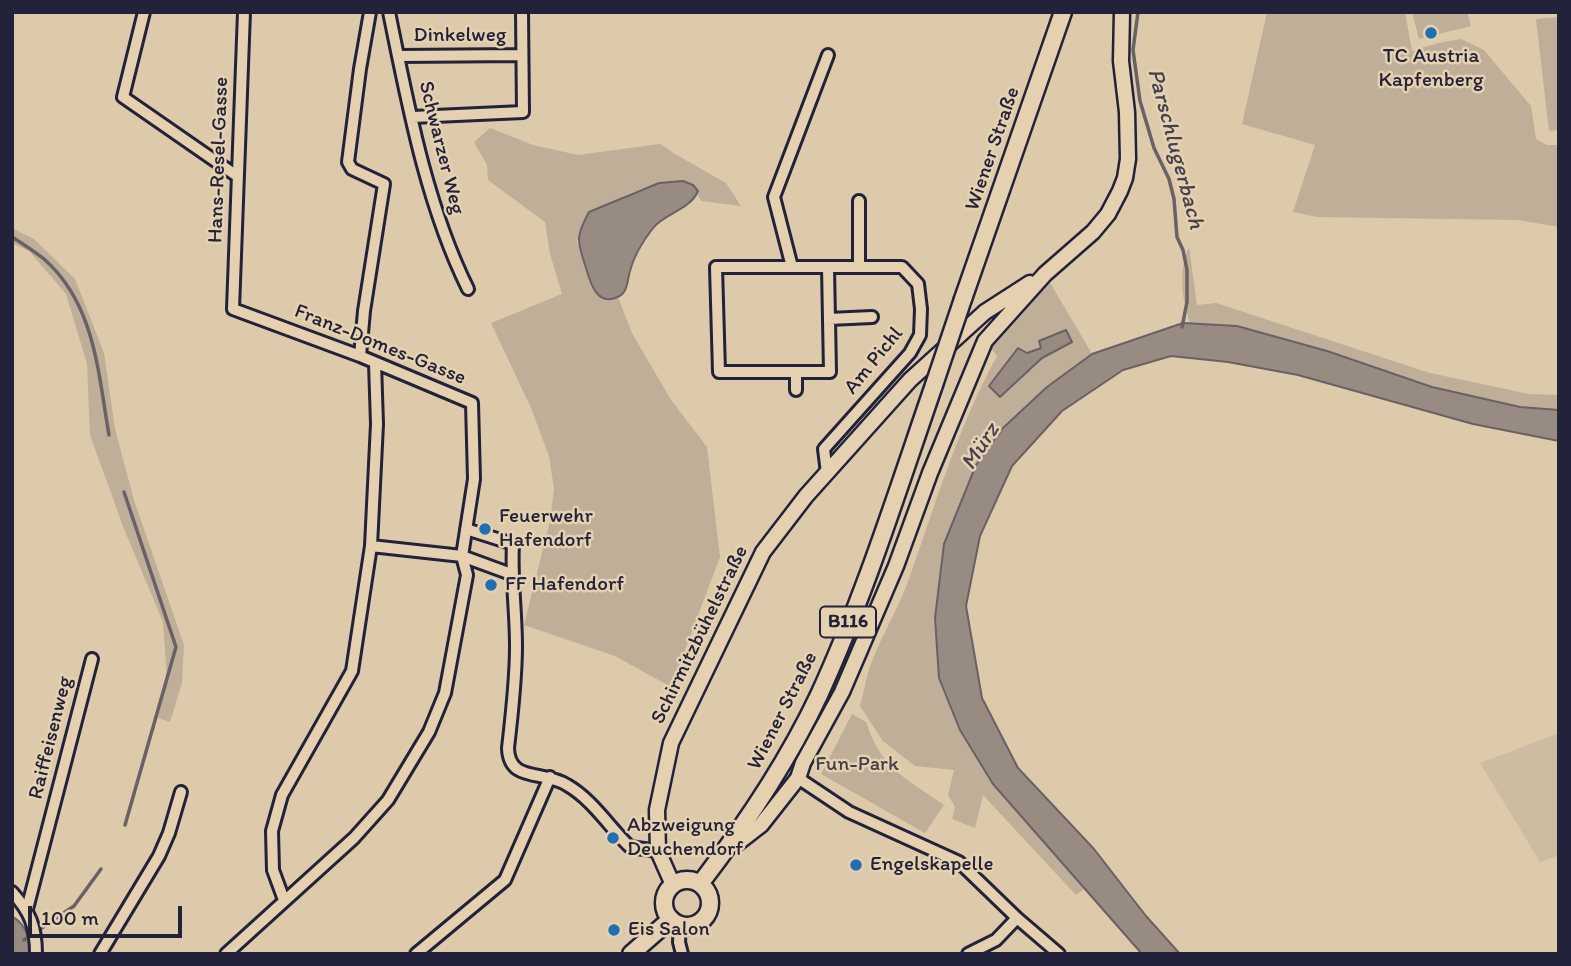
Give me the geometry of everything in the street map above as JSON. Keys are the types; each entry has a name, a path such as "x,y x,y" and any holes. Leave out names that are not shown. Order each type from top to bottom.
{"main road":[{"name":"Wiener Straße","path":"700,884 731,844 782,766 819,695 869,571 1063,12"},
{"path":"731,844 739,842 761,825 798,778 803,763 842,692 896,566 930,473 985,341 1045,274 1093,232 1108,214 1125,178 1128,134 1121,61 1122,12"},
{"name":"Schirmitzbühelstraße","path":"658,849 657,810 671,743 763,552 827,473 910,380 994,306 1045,274"},
{"path":"964,332 985,341"},
{"path":"658,849 673,885"},
{"path":"631,954 675,922 697,923 708,912 709,897 700,884 685,880 673,885 664,900 665,909 675,922"}],"street":[{"path":"145,12 123,97 237,176"},
{"name":"Hans-Resel-Gasse","path":"233,309 244,12"},
{"path":"360,356 364,311 384,184 352,169 348,162 370,12"},
{"name":"Schwarzer Weg","path":"389,12 424,168 440,223 468,289"},
{"path":"413,117 523,112 522,12"},
{"name":"Dinkelweg","path":"398,56 522,55"},
{"path":"792,267 774,197 828,55"},
{"path":"859,201 859,267"},
{"name":"Am Pichl","path":"827,473 824,449 910,353 920,335 918,284 902,267 828,267 792,267 716,267 719,372 796,373 830,372 828,267"},
{"name":"Franz-Domes-Gasse","path":"226,954 354,838 388,800 429,732 445,693 467,575 461,555 474,479 472,403 360,356 233,309"},
{"name":"Am Pichl","path":"829,319 872,317"},
{"path":"284,900 273,870 272,831 282,795 352,671 371,547 377,424 375,363"},
{"path":"796,373 796,390"},
{"path":"466,529 513,544 516,647 508,759 512,767 520,772 550,777 567,785 593,807 630,847 658,849"},
{"path":"371,547 461,555 512,574"},
{"name":"Raiffeisenweg","path":"27,909 92,659"},
{"path":"416,954 505,880 550,777"},
{"path":"798,778 849,812 960,862 1017,918 1059,954"},
{"path":"100,954 159,856 181,792"},
{"path":"12,892 27,909 35,934 36,954"},
{"path":"968,954 996,940 1017,918"},
{"path":"675,922 682,954"}],"shaded area":[{"path":"683,181 693,185 698,191 694,197 658,223 649,233 634,259 623,293 616,298 603,298 590,279 579,245 581,228 589,212 659,183"},
{"name":"Mürz","path":"1183,323 1237,326 1327,351 1432,387 1520,407 1559,410 1559,441 1473,424 1298,375 1228,362 1171,356 1123,370 1062,411 1012,466 980,536 966,606 982,698 1018,768 1094,849 1146,916 1180,954 1142,954 993,784 960,730 939,678 935,618 944,544 976,465 1003,428 1047,387 1092,354"},
{"path":"1066,330 1072,342 1042,358 1000,397 989,386 1018,348 1027,353 1041,348 1039,341"},
{"path":"1559,733 1559,855 1540,862 1480,763"},
{"path":"12,916 21,923 26,932 30,954 12,954"}],"green space":[{"path":"1267,12 1405,12 1412,51 1461,39 1484,50 1531,106 1536,139 1547,145 1559,145 1559,227 1518,220 1317,217 1293,212 1315,145 1242,124"},
{"name":"TC Austria Kapfenberg","path":"1412,12 1467,12 1471,26 1419,39"},
{"path":"1559,17 1559,130 1549,131 1536,19"},
{"path":"490,128 533,145 578,155 660,144 726,183 741,206 701,201 693,185 659,183 615,201 580,229 577,242 591,282 608,300 618,297 632,333 671,400 707,447 720,557 671,687 615,656 524,625 550,521 554,489 549,456 531,408 491,323 562,294 550,254 545,222 488,180 487,165 474,142"},
{"path":"12,228 34,239 75,279 104,353 115,429 134,500 184,645 182,683 170,722 158,718 167,678 163,622 124,529 90,435 87,364 66,294 29,251 12,243"},
{"path":"1189,247 1197,305 1216,303 1430,373 1529,394 1559,395 1559,410 1520,407 1432,387 1327,351 1237,326 1190,323 1182,285 1183,266"},
{"path":"1045,274 1092,354 1047,387 1003,428 944,544 993,783 1084,889 1076,895 983,795 975,828 952,819 955,807 948,795 954,770 915,766 883,741 860,706 871,664 906,587 959,437 997,356 985,341"},
{"name":"Fun-Park","path":"852,714 866,722 879,751 896,771 944,805 925,833 821,774"}],"waterway":[{"name":"Parschlugerbach","path":"1138,12 1133,50 1140,101 1154,148 1169,179 1174,199 1177,237 1187,270 1187,302 1182,327"},
{"path":"12,237 44,259 61,277 74,297 92,340 109,435"},
{"path":"124,492 176,647 125,825"},
{"path":"24,940 74,906 101,869"}],"place":[{"name":"TC Austria Kapfenberg","path":"1431,33"},
{"name":"Feuerwehr Hafendorf","path":"485,529"},
{"name":"FF Hafendorf","path":"491,585"},
{"name":"Abzweigung Deuchendorf","path":"613,838"},
{"name":"Engelskapelle","path":"856,865"},
{"name":"Eis Salon","path":"614,930"}]}
